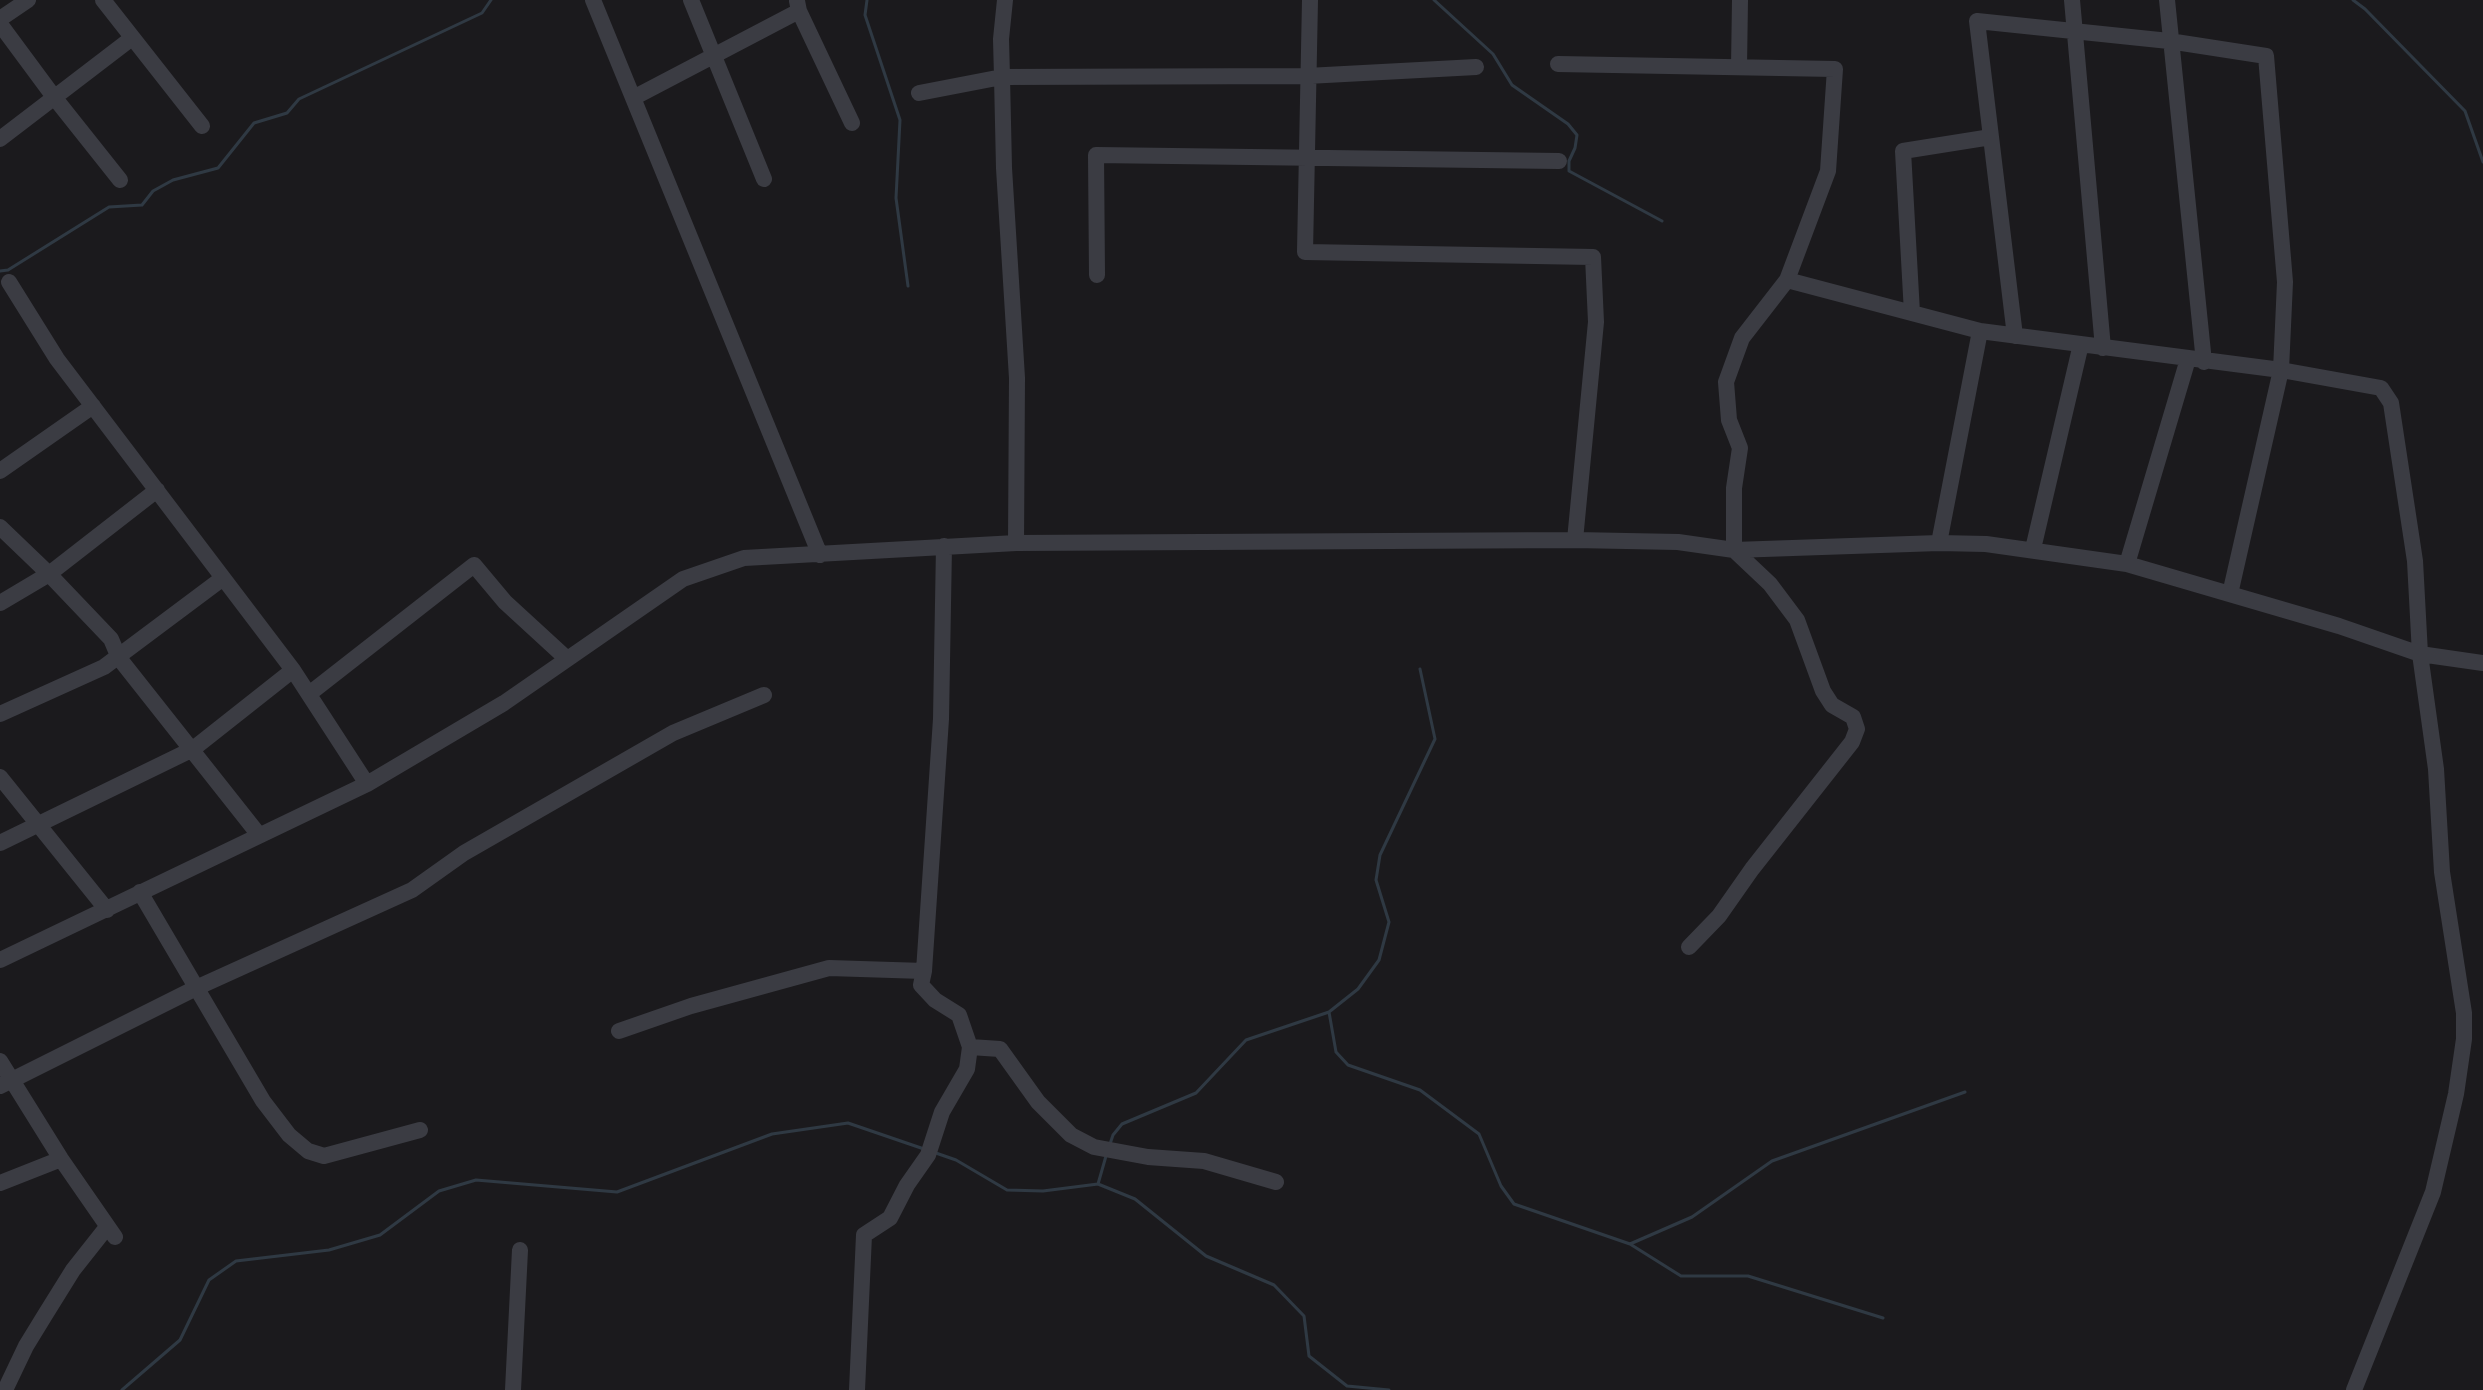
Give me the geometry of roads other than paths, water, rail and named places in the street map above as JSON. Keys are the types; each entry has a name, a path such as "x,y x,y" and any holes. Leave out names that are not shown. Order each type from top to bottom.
{"street":[{"path":"28,0 0,22 54,97 120,180"},
{"path":"103,0 202,126"},
{"path":"593,0 820,555"},
{"path":"691,0 764,179"},
{"path":"1005,0 1001,39 1004,168 1017,378 1016,543"},
{"path":"1310,0 1305,252 1593,256 1596,322 1575,540"},
{"path":"1739,67 1740,0"},
{"path":"2072,0 2103,348"},
{"path":"2127,564 2196,360 2167,0"},
{"path":"633,98 715,55 798,5 852,123"},
{"path":"2014,336 1977,21 2169,41 2266,56 2285,282 2281,370 2230,594"},
{"path":"0,139 132,38"},
{"path":"1558,64 1835,69 1828,171 1787,280 1742,338 1726,382 1729,420 1740,448 1734,488 1734,550 1770,584 1797,620 1823,691 1833,705 1852,717 1857,729 1852,742 1752,869 1719,916 1689,947"},
{"path":"919,93 1002,78 1307,76 1476,67"},
{"path":"1912,313 1903,151 1991,137"},
{"path":"1097,275 1096,155 1559,161"},
{"path":"1787,280 1980,331 2281,370 2381,388 2391,403 2415,561 2420,654 2436,769 2442,872 2464,1013 2463,1061 2433,1192 2354,1390"},
{"path":"9,282 57,359 293,670 367,784"},
{"path":"1939,543 1980,331"},
{"path":"2033,549 2081,344"},
{"path":"0,471 93,406"},
{"path":"0,603 49,574 157,490"},
{"path":"0,527 111,639 119,658 259,835"},
{"path":"0,960 367,784 504,703 566,658 684,579 744,558 1016,543 1575,540 1678,542 1734,550 1939,543 1986,544 2127,564 2339,626 2420,654 2483,663"},
{"path":"857,1390 864,1235 890,1218 907,1185 927,1155 942,1112 967,1069 970,1047 959,1015 935,1000 921,985 924,971 941,719 944,546"},
{"path":"309,694 474,565 505,602 566,658"},
{"path":"0,714 119,658 223,578"},
{"path":"0,843 193,749 293,670"},
{"path":"6,1083 196,988 412,890 464,853 673,733 764,695"},
{"path":"0,777 107,910"},
{"path":"140,892 263,1101 289,1135 308,1151 324,1156 420,1131"},
{"path":"619,1031 691,1006 829,968 924,971"},
{"path":"970,1047 1000,1049 1027,1088 1055,1119 1071,1135 1094,1147 1148,1157 1204,1161 1276,1182"},
{"path":"0,1061 6,1083 111,1232 73,1270 26,1346 5,1390"},
{"path":"0,1183 61,1159"},
{"path":"513,1390 520,1250"}],"waterway":[{"path":"0,271 8,270 109,207 142,205 153,191 173,180 218,168 254,123 287,113 299,99 482,13 491,0"},
{"path":"867,0 865,15 900,120 896,198 908,286"},
{"path":"1434,0 1493,54 1512,85 1568,124 1577,135 1575,148 1569,161 1569,171 1662,221"},
{"path":"2353,0 2365,9 2465,111 2483,162"},
{"path":"1110,1144 1113,1135 1122,1124 1196,1093 1246,1040 1329,1012 1358,989 1379,960 1389,922 1376,880 1380,855 1435,739 1420,669"},
{"path":"1329,1012 1336,1052 1348,1065 1420,1090 1479,1134 1501,1186 1514,1204 1630,1244 1681,1276 1748,1276 1883,1318"},
{"path":"1630,1244 1692,1217 1772,1161 1965,1092"},
{"path":"122,1390 180,1340 209,1280 236,1261 329,1250 380,1235 439,1191 476,1180 617,1192 772,1134 848,1123 924,1149"},
{"path":"933,1152 956,1160 1007,1190 1043,1191 1098,1184 1135,1199 1206,1256 1274,1285 1304,1316 1309,1356 1347,1386 1389,1390"},
{"path":"1098,1184 1106,1156"}]}
